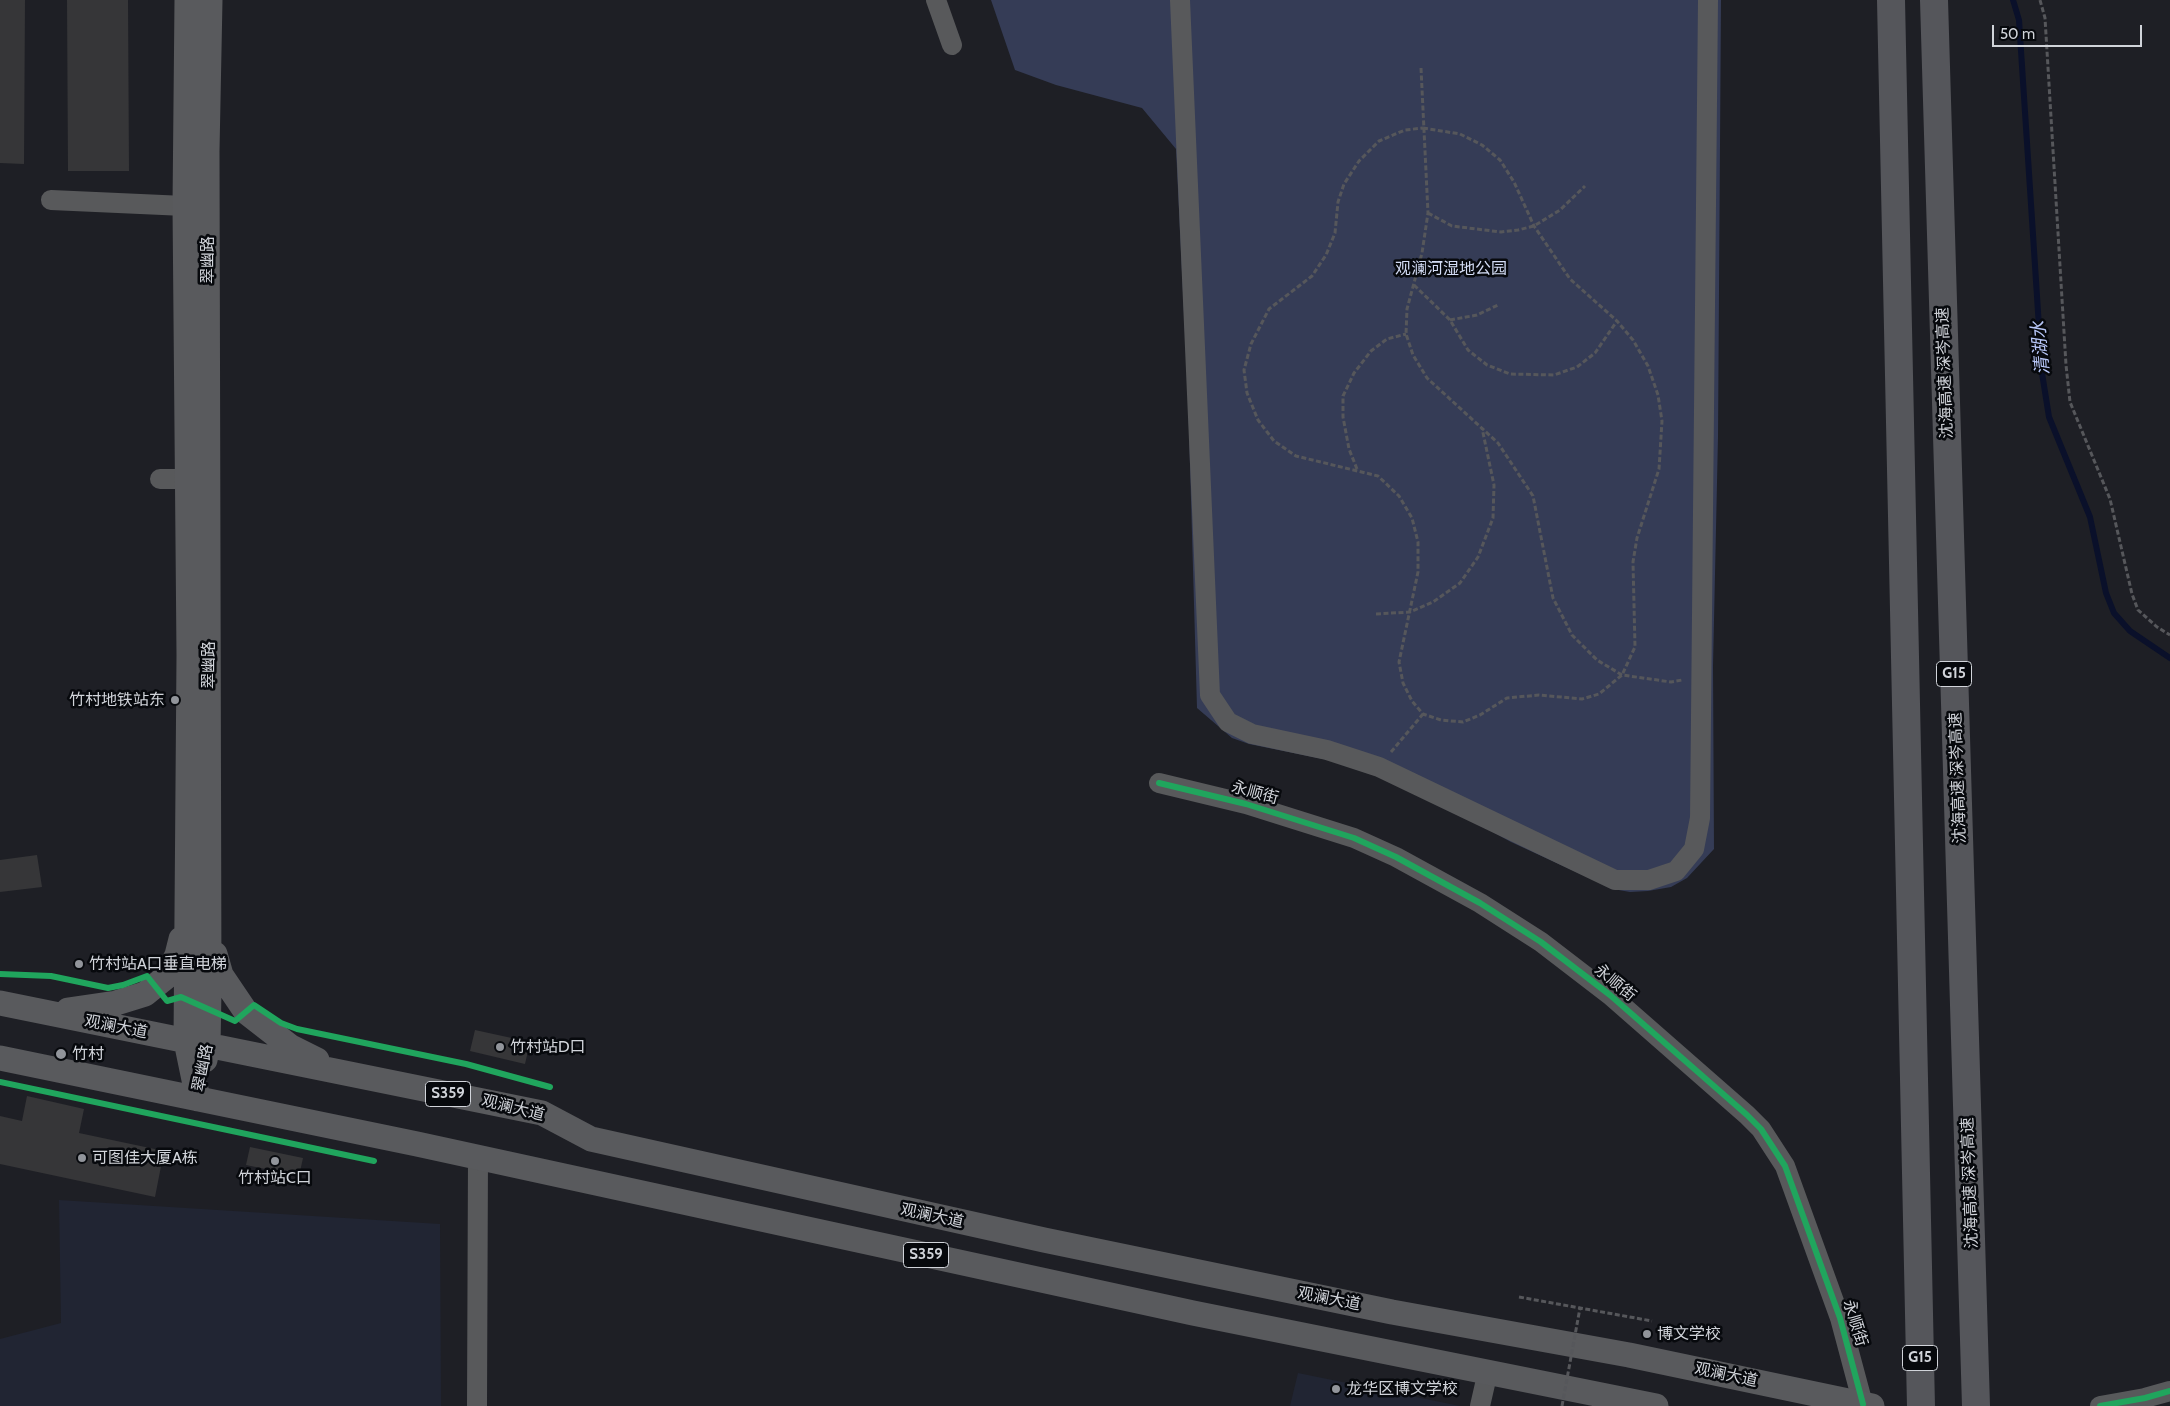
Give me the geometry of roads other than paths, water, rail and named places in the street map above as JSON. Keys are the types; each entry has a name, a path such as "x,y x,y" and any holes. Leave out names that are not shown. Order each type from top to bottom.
{"highway":[{"name":"G15","path":"1891,2 1921,1406"},
{"name":"沈海高速 深岑高速","path":"1934,10 1976,1406"}],"main road":[{"name":"翠幽路","path":"188,0 185,206 198,479"},
{"name":"翠幽路","path":"198,1099 198,479 210,0"},
{"path":"31,1010 94,1008 145,994 156,987 171,968 198,915"},
{"path":"198,915 211,938 221,975 242,1007 291,1046 330,1066 354,1075"},
{"name":"观澜大道","path":"0,1003 542,1113 591,1139 1044,1240 1382,1310 1629,1354 1868,1405"},
{"name":"S359","path":"0,1058 478,1157 1128,1299 1656,1406"}],"street":[{"path":"936,0 952,45"},
{"path":"1180,0 1210,695 1228,722 1252,734 1327,750 1379,767 1615,880 1648,880 1676,871 1694,849 1700,818 1708,0"},
{"path":"51,200 185,206"},
{"path":"160,479 198,479"},
{"name":"永顺街","path":"1159,783 1246,804 1354,838 1396,857 1472,899 1541,942 1610,995 1747,1115 1761,1129 1784,1166 1840,1318 1868,1405"},
{"path":"477,1406 478,1157"},
{"path":"1480,1406 1488,1372"},
{"path":"2100,1406 2145,1398 2170,1390"}],"waterway":[{"name":"清湖水","path":"2013,0 2019,20 2042,373 2049,417 2090,517 2106,593 2114,613 2130,631 2170,658"}],"place":[{"name":"竹村地铁站东","path":"175,700"},
{"name":"竹村站A口垂直电梯","path":"79,964"},
{"name":"竹村站D口","path":"500,1047"},
{"name":"竹村","path":"61,1054"},
{"name":"可图佳大厦A栋","path":"82,1158"},
{"name":"竹村站C口","path":"275,1161"},
{"name":"博文学校","path":"1647,1334"},
{"name":"龙华区博文学校","path":"1336,1389"}],"park label":[{"name":"观澜河湿地公园","path":"1451,269"}]}
